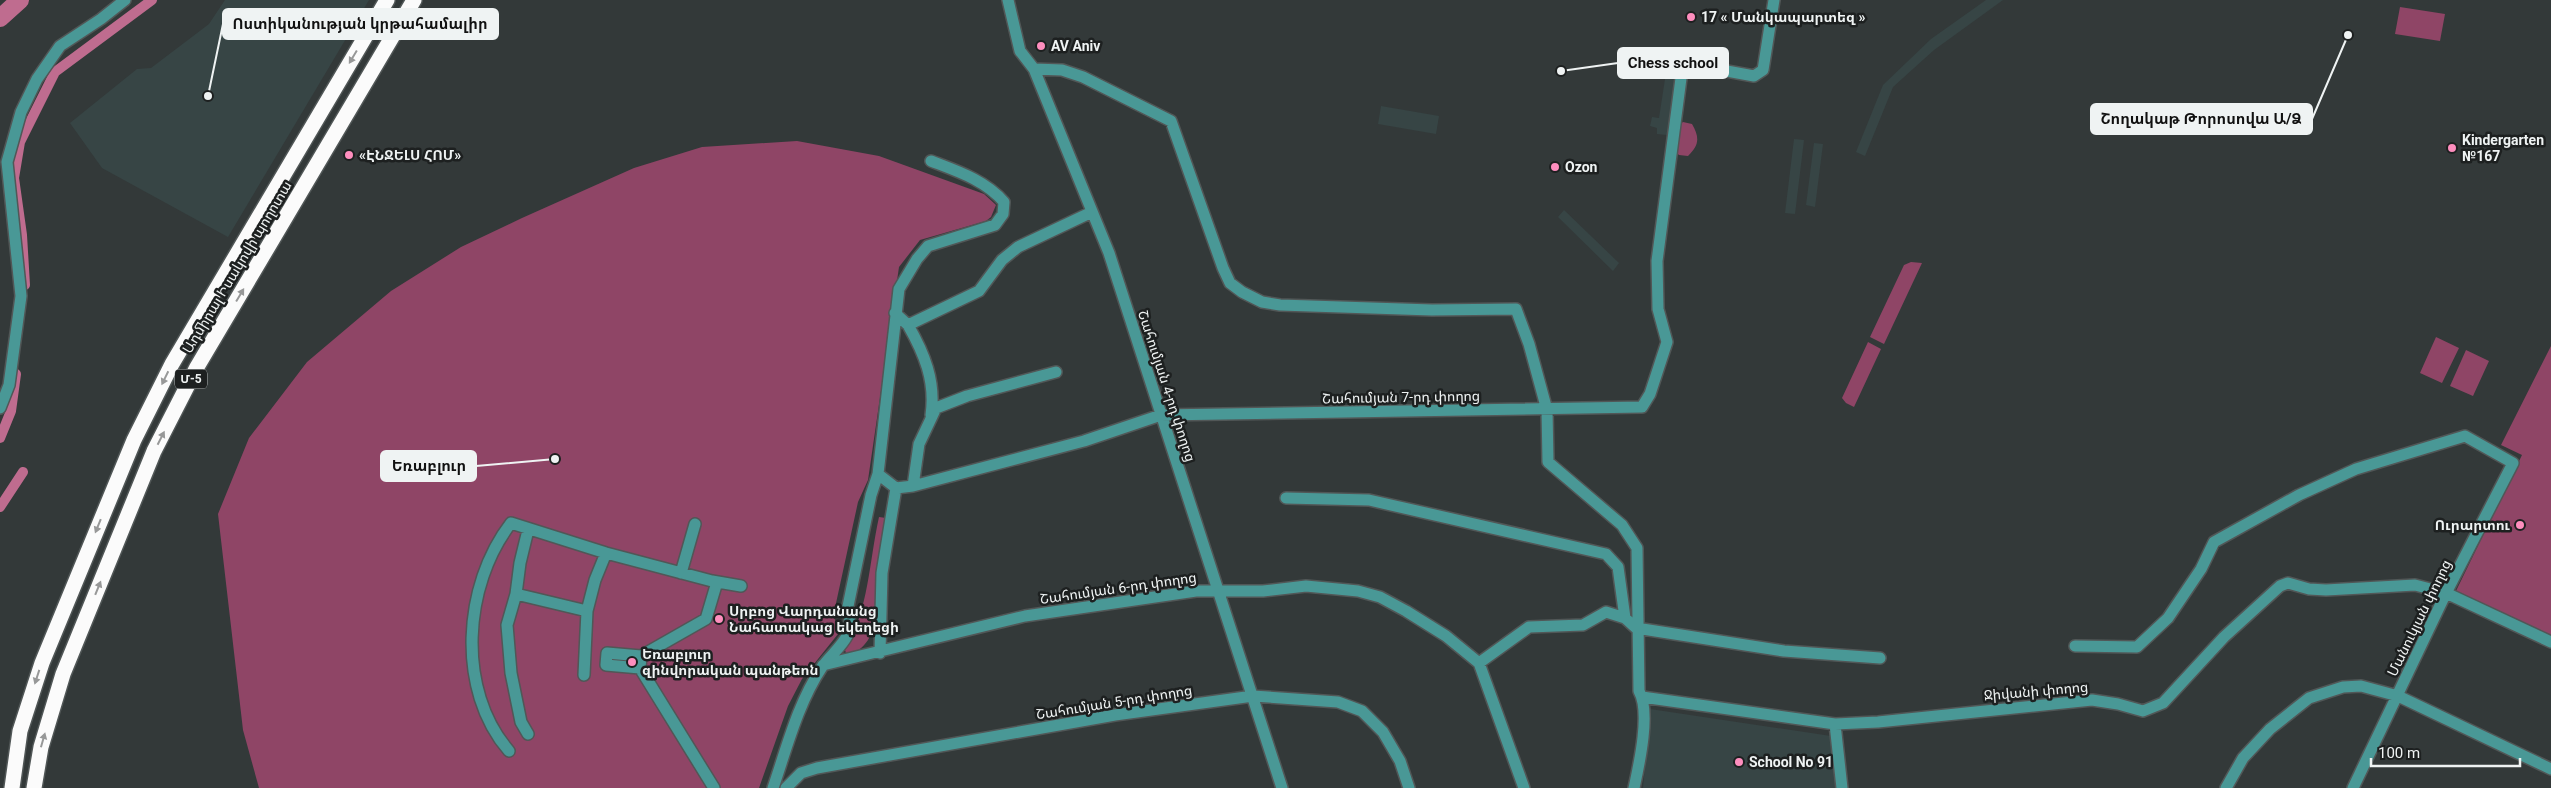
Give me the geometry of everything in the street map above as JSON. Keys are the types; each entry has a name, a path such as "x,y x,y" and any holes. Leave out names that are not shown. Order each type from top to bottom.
{"highway":[{"name":"Ադմիրալ Իսակովի պողոտա","path":"12,788 20,731 42,663 134,440 172,364 387,0"},
{"name":"Ադմիրալ Իսակովի պողոտա","path":"34,788 41,747 63,674 154,451 197,368 414,0"}],"street":[{"path":"0,408 9,385 21,296 7,162 21,112 37,79 60,46 101,19 125,0"},
{"name":"Շահումյան 4-րդ փողոց","path":"1008,0 1020,51 1034,69 1110,253 1217,592 1282,788"},
{"name":"Շահումյան 7-րդ փողոց","path":"896,488 913,486 1084,441 1161,415 1642,407 1650,394 1667,342 1658,309 1657,261 1683,63 1754,76 1763,70 1774,0"},
{"path":"1034,69 1062,70 1083,77 1171,121 1230,283 1242,292 1262,302 1307,307 1516,309 1547,410 1548,462 1622,525 1636,548 1636,628 1643,727 1634,788"},
{"path":"773,788 801,706 823,665 843,643 851,623 847,612 871,495 878,474 899,289 904,278 928,246 996,225 1003,214 1004,202 995,192 968,175 931,161"},
{"path":"908,324 979,291 1002,260 1018,247 1092,212"},
{"path":"895,313 908,324 927,363 932,395 931,416"},
{"path":"913,486 919,444 936,408 967,396 1056,372"},
{"name":"Մանուկյան փողոց","path":"2075,646 2137,647 2168,618 2201,569 2214,542 2299,495 2356,469 2465,436 2513,463 2446,593 2353,788"},
{"path":"878,474 896,488 882,573 880,653"},
{"path":"1286,498 1369,500 1606,554 1618,567 1625,618"},
{"path":"509,751 499,740 480,699 475,678 472,648 474,620 479,593 499,539 511,523 528,530 606,553 717,582 741,586"},
{"path":"681,573 695,524"},
{"path":"528,530 520,563 516,594 507,625 511,673 521,722 528,734"},
{"path":"584,675 587,610 595,580 606,553"},
{"path":"586,658 606,659 606,665 641,662 706,619 717,582"},
{"name":"Ջիվանի փողոց","path":"1642,697 1835,724 1878,722 2092,700 2118,704 2143,711 2163,702 2224,638 2280,586 2288,584 2308,589 2326,590 2415,585 2446,593 2551,642"},
{"name":"Շահումյան 6-րդ փողոց","path":"823,665 880,653 1025,616 1196,591 1264,591 1306,586 1358,591 1380,597 1446,636 1479,663"},
{"path":"516,594 587,610"},
{"path":"1524,788 1479,663 1529,627 1583,625 1606,612 1625,618 1636,628 1784,651 1880,658"},
{"path":"641,662 714,788"},
{"path":"2226,788 2243,758 2257,741 2310,698 2343,687 2361,686 2398,696 2551,769"},
{"name":"Շահումյան 5-րդ փողոց","path":"786,788 801,773 817,768 1115,715 1253,696 1338,702 1362,711 1383,732 1400,761 1409,788"},
{"path":"1835,724 1842,788"}],"shaded area":[{"path":"225,0 369,0 228,237 102,168 70,123 137,69 151,68 209,24"},
{"path":"1986,0 2003,0 1934,50 1893,87 1865,156 1856,152 1883,85 1931,39"},
{"path":"2400,7 2445,14 2440,41 2395,34"},
{"path":"1667,66 1678,67 1667,135 1657,134 1657,128 1650,126 1652,117 1659,118"},
{"path":"1381,106 1439,116 1436,134 1378,124"},
{"path":"1683,122 1692,124 1697,137 1696,145 1688,156 1679,155 1673,149 1677,126"},
{"path":"1794,139 1804,140 1795,214 1785,213"},
{"path":"797,141 879,156 984,194 996,205 991,217 986,221 920,240 899,267 868,480 858,502 833,617 839,625 838,634 802,679 788,706 759,788 259,788 243,730 218,514 249,438 307,362 391,291 461,247 522,218 634,168 702,147"},
{"path":"1814,143 1823,144 1815,207 1806,205"},
{"path":"1564,210 1619,263 1613,271 1558,217"},
{"path":"1911,262 1922,263 1884,344 1870,337 1904,265"},
{"path":"2436,337 2459,348 2442,383 2420,373"},
{"path":"1868,342 1881,349 1854,407 1846,403 1842,398"},
{"name":"Ուրարտու","path":"2551,346 2551,636 2456,591 2522,455 2501,445"},
{"path":"2466,350 2489,361 2473,396 2450,386"},
{"path":"879,517 886,518 877,615 868,640 859,650 847,656 845,650 853,634 864,602"},
{"name":"School No 91","path":"1650,709 1831,736 1836,788 1643,788"}],"waterway":[{"path":"0,18 20,0"},
{"path":"25,285 22,235 14,178 20,142 55,72 152,0"},
{"path":"0,438 11,411 16,374"},
{"path":"0,507 23,472"}],"place":[{"name":"17 « Մանկապարտեզ »","path":"1691,17"},
{"name":"Շողակաթ Թորոսովա Ա/Ձ","path":"2348,35"},
{"name":"AV Aniv","path":"1041,46"},
{"name":"Chess school","path":"1561,71"},
{"name":"Ոստիկանության կրթահամալիր","path":"208,96"},
{"name":"Kindergarten №167","path":"2452,148"},
{"name":"«ԷՆՋԵԼՍ ՀՈՄ»","path":"349,155"},
{"name":"Ozon","path":"1555,167"},
{"name":"Եռաբլուր","path":"555,459"},
{"name":"Ուրարտու","path":"2520,525"},
{"name":"Սրբոց Վարդանանց Նահատակաց եկեղեցի","path":"719,619"},
{"name":"Եռաբլուր զինվորական պանթեոն","path":"632,662"},
{"name":"School No 91","path":"1739,762"}]}
